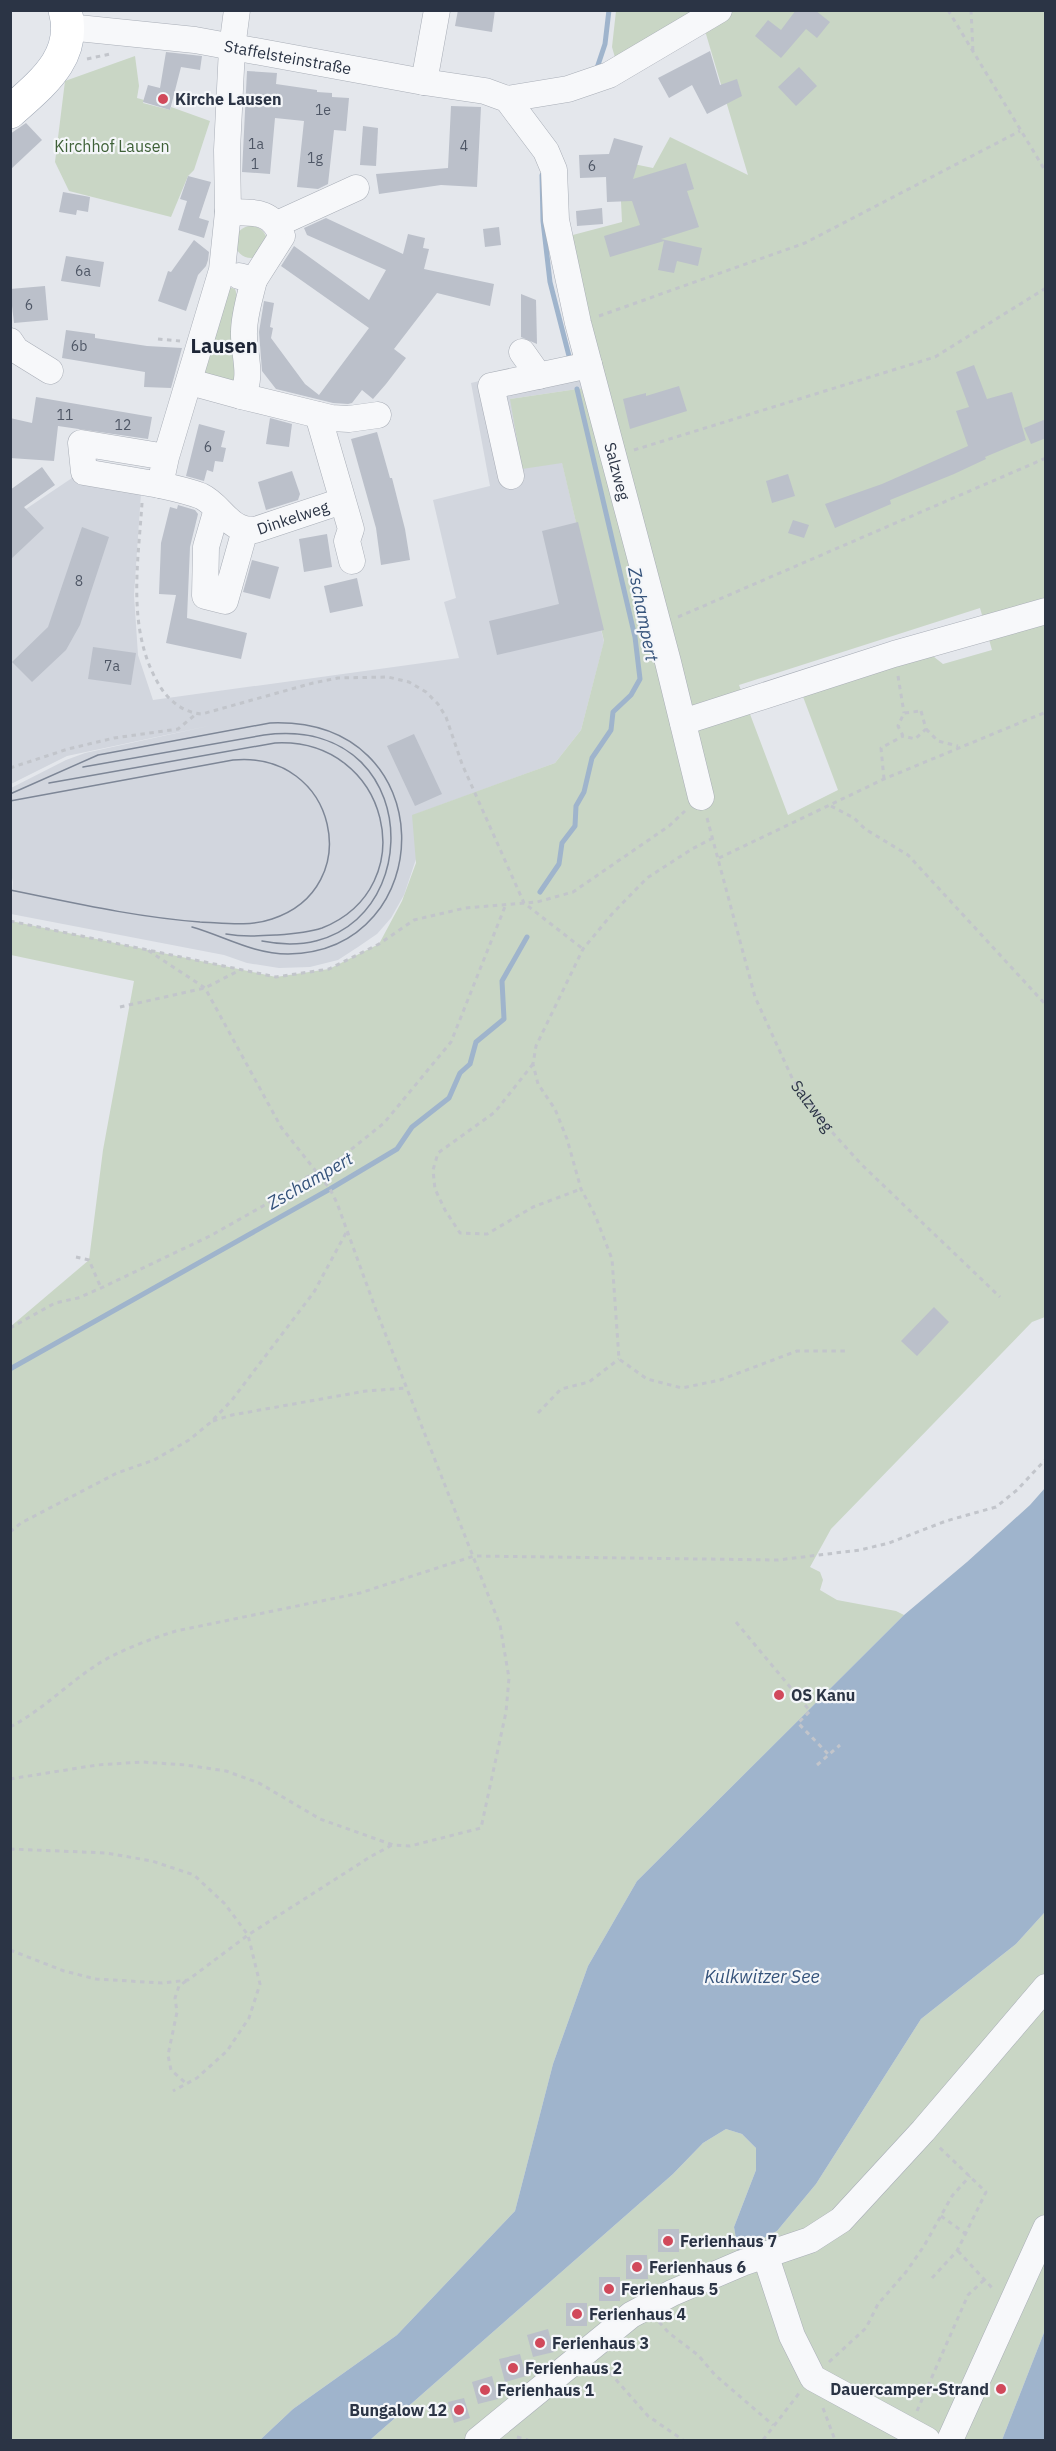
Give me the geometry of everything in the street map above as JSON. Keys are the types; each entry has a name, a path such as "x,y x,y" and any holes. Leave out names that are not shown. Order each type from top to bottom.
{"main road":[{"path":"10,112 60,64 66,19"}],"street":[{"path":"153,483 166,457 186,376 222,270 228,212 226,150 232,48 237,10"},
{"path":"424,82 437,10"},
{"name":"Staffelsteinstraße","path":"66,19 485,91 507,99 568,89 609,75 718,10"},
{"name":"Salzweg","path":"507,99 546,151 554,170 556,220 578,323 701,797"},
{"path":"277,224 356,188"},
{"path":"228,212 266,215 277,224 282,236 254,280 244,329 248,376 246,388 241,396"},
{"path":"222,270 254,280"},
{"path":"10,341 16,350 50,371"},
{"path":"522,352 539,376"},
{"path":"511,476 491,386 589,364"},
{"path":"186,376 241,396 318,415 349,419 378,415"},
{"name":"Dinkelweg","path":"318,415 351,529 347,541 352,561"},
{"name":"Dinkelweg","path":"166,457 81,443 84,472 153,483 201,496 212,503 235,526 245,530 255,530 342,501"},
{"name":"Dinkelweg","path":"217,508 206,547 205,596 225,601 245,530"},
{"path":"683,722 894,654 1046,611"},
{"path":"478,2440 631,2315 672,2293 765,2254 810,2240 841,2220 923,2131 1046,1987"},
{"path":"950,2440 1046,2228"},
{"path":"765,2254 792,2336 813,2378 918,2435"}],"path":[{"path":"948,10 1046,172"},
{"path":"971,10 973,54"},
{"path":"578,323 805,243 1020,131"},
{"path":"613,457 935,357 1046,288"},
{"path":"658,626 1046,458"},
{"path":"153,483 136,585 141,639 154,676 166,695 174,703 196,714"},
{"path":"894,654 904,712 898,726 903,736"},
{"path":"10,768 68,748 114,738 178,729 196,714 226,709 313,683 364,676 388,677 409,682 426,692 438,704 446,717 462,764 524,903 583,949"},
{"path":"904,712 921,711 926,729 939,741 959,746"},
{"path":"718,858 959,746 1046,712"},
{"path":"885,779 881,748 903,736 915,739 926,729"},
{"path":"10,921 276,977 329,969 379,944 414,920 465,908 537,902 573,892 669,826 701,797"},
{"name":"Salzweg","path":"701,797 755,997 793,1080 832,1132 861,1164 1000,1297"},
{"path":"830,806 854,818 865,829 908,855 1046,1005"},
{"path":"619,1359 612,1259 595,1215 581,1189 567,1139 555,1109 538,1084 533,1064 536,1046 583,949 647,878 713,838"},
{"path":"10,1328 56,1303 78,1298 101,1288 210,1236 263,1206 307,1177 320,1173 384,1123 451,1042 506,904"},
{"path":"10,1779 97,1765 142,1762 226,1771 259,1783 320,1819 393,1845 410,1846 482,1828 506,1712 509,1678 500,1625 337,1203 320,1173 281,1127 205,988 146,949"},
{"path":"120,1007 205,988 240,970"},
{"path":"533,1064 495,1112 438,1154 433,1170 435,1190 460,1233 487,1234 533,1207 581,1189"},
{"path":"10,1532 21,1523 117,1473 154,1460 189,1440 211,1422 232,1400 314,1292 347,1232"},
{"path":"76,1257 89,1260 101,1288"},
{"path":"619,1359 647,1379 682,1388 720,1380 797,1351 847,1351"},
{"path":"538,1413 561,1389 589,1382 619,1359"},
{"path":"211,1422 232,1415 354,1393 407,1389"},
{"path":"10,1726 30,1717 99,1663 152,1639 187,1628 360,1593 474,1556 778,1560 860,1550 889,1543 946,1521 996,1507 1017,1490 1046,1459"},
{"path":"736,1622 810,1711 798,1723 829,1755"},
{"path":"818,1766 840,1745"},
{"path":"187,2084 171,2070 168,2055 177,2012 179,1986 248,1935 370,1857 393,1845"},
{"path":"10,1849 106,1853 152,1861 194,1875 225,1904 248,1935 260,1984 249,2018 227,2051 197,2078 173,2091"},
{"path":"10,1950 64,1971 96,1979 162,1983 188,1980"},
{"path":"923,2131 986,2192 957,2251 932,2278"},
{"path":"763,2440 813,2378 866,2328 878,2304 906,2272 952,2196 970,2176"},
{"path":"941,2216 966,2234"},
{"path":"957,2251 1010,2307"},
{"path":"918,2435 968,2295 984,2280"},
{"path":"645,2307 669,2333 698,2355 715,2374 773,2426"},
{"path":"589,2348 648,2416 683,2440"},
{"path":"813,2378 835,2440"}],"shaded area":[{"path":"577,358 584,388 510,399 562,462 604,642 581,730 555,763 416,814 416,859 404,895 391,918 377,934 338,960 310,967 279,968 247,963 224,955 11,914 13,882 11,874 11,788 85,753 213,725 67,756 11,784 11,519 72,478 141,493 134,595 138,655 153,700 459,658 444,602 456,598 433,500 490,486 471,383"}],"green space":[{"path":"616,11 1045,11 1045,1317 1032,1322 831,1529 810,1567 820,1572 823,1580 820,1590 837,1600 896,1611 904,1615 637,1881 588,1966 553,2064 515,2211 397,2335 293,2409 260,2440 11,2440 10,1327 89,1260 103,1150 134,981 11,955 11,921 276,977 329,969 379,944 402,901 416,863 412,815 555,763 581,730 604,641 562,463 522,469 510,399 584,388 653,657 671,661 569,236 622,222 619,161 653,168 670,137 748,175 700,14 616,61 612,47","holes":["980,608 992,650 943,664 929,653 802,694 838,790 788,815 739,685"]},
{"name":"Kirchhof Lausen","path":"135,56 139,86 137,98 144,100 143,103 170,110 171,107 210,121 194,170 188,176 171,217 69,191 55,162 65,81"},
{"path":"251,226 263,230 267,242 263,254 251,258 239,254 235,242 239,230"},
{"path":"229,287 235,289 236,292 240,373 235,383 207,377 204,371"},
{"path":"1045,1912 1045,2330 1002,2440 370,2440 673,2174 703,2143 726,2129 742,2134 756,2148 756,2170 734,2227 738,2250 777,2231 816,2184 921,2019 1016,1944"}],"water":[{"name":"Kulkwitzer See","path":"1045,1488 1045,1912 1016,1944 921,2019 816,2184 777,2231 738,2251 734,2227 756,2170 756,2148 742,2134 726,2129 703,2143 673,2174 370,2440 260,2440 293,2409 397,2335 515,2211 553,2064 588,1966 637,1881 904,1615 967,1562 1030,1505"},
{"path":"1045,2330 1045,2440 1002,2440"}],"building":[{"path":"458,10 495,10 492,32 455,26"},
{"path":"796,10 815,10 830,22 817,38 806,29 781,58 755,36 768,20 781,30"},
{"path":"710,51 720,85 737,79 742,96 707,114 692,85 669,98 658,78"},
{"path":"166,52 202,56 200,70 181,67 170,110 143,102 148,85 160,88"},
{"path":"799,67 817,86 796,106 778,87"},
{"path":"247,71 277,73 276,84 332,93 332,97 349,98 346,131 334,130 328,184 318,189 297,187 304,121 275,118 270,174 242,172"},
{"path":"451,106 481,107 477,187 441,185 379,194 376,174 448,168"},
{"path":"26,123 42,140 10,170 10,134"},
{"path":"363,126 378,128 376,166 360,165"},
{"path":"614,138 643,146 633,179 686,163 694,189 687,191 699,227 661,239 702,248 698,266 677,261 674,273 658,270 664,241 610,257 604,236 640,225 632,201 607,202 606,177 580,178 579,155 609,154"},
{"path":"188,176 211,182 199,218 209,221 204,238 178,230 187,201 180,199"},
{"path":"63,192 90,197 88,212 77,210 76,215 59,212"},
{"path":"602,208 603,224 577,226 576,211"},
{"path":"326,218 403,254 408,234 425,238 423,248 429,249 424,269 494,284 490,306 437,293 394,349 406,358 386,384 373,399 362,390 352,403 348,404 333,403 276,389 262,371 259,332 264,301 274,303 270,327 273,328 271,338 305,384 319,395 369,328 281,266 294,246 369,300 386,270 307,235 304,228"},
{"path":"499,227 501,245 485,247 483,229"},
{"path":"194,240 209,252 206,266 198,275 186,311 158,301 168,271 171,272"},
{"path":"66,256 104,262 100,287 61,281"},
{"path":"45,286 48,320 14,323 10,289"},
{"path":"521,294 536,300 537,344 521,337"},
{"path":"66,330 95,334 95,338 147,346 182,348 171,388 144,387 145,372 62,358"},
{"path":"974,365 987,399 1012,392 1026,440 985,457 986,459 954,474 890,500 891,504 835,528 825,504 882,484 968,446 956,411 969,407 956,372"},
{"path":"679,386 687,411 630,429 623,399 646,393 646,396"},
{"path":"36,397 152,417 148,439 58,426 54,461 10,458 10,418 32,423"},
{"path":"270,418 292,424 289,447 266,444"},
{"path":"1046,419 1046,438 1031,444 1024,428"},
{"path":"199,424 225,431 221,447 226,448 223,462 215,461 213,472 207,470 204,481 186,476"},
{"path":"377,432 390,478 392,478 410,560 381,565 376,528 351,439"},
{"path":"42,467 55,485 24,507 44,528 10,560 10,490"},
{"path":"292,471 300,494 298,500 266,510 258,482"},
{"path":"788,474 795,496 772,503 766,481"},
{"path":"178,505 195,510 198,514 190,547 187,618 247,633 241,659 166,643 176,595 159,594 161,543 170,507 177,509"},
{"path":"793,520 809,525 804,538 788,533"},
{"path":"578,522 604,630 497,655 489,621 559,604 542,531"},
{"path":"82,527 109,537 80,625 66,650 32,682 12,662 48,627"},
{"path":"327,534 332,567 304,572 299,539"},
{"path":"252,560 279,567 270,599 243,592"},
{"path":"357,578 363,606 330,613 324,586"},
{"path":"93,647 136,653 131,685 88,679"},
{"path":"414,734 442,794 415,806 387,746"},
{"path":"934,1307 949,1322 917,1356 901,1341"},
{"name":"Ferienhaus 7","path":"658,2229 679,2229 679,2252 658,2252"},
{"name":"Ferienhaus 6","path":"626,2255 647,2255 648,2279 626,2279"},
{"name":"Ferienhaus 5","path":"599,2277 620,2277 620,2301 599,2301"},
{"name":"Ferienhaus 4","path":"566,2303 587,2303 587,2326 566,2326"},
{"name":"Ferienhaus 3","path":"548,2329 554,2352 533,2357 527,2335"},
{"name":"Ferienhaus 2","path":"520,2354 526,2376 505,2382 499,2359"},
{"name":"Ferienhaus 1","path":"492,2376 498,2399 478,2404 472,2382"},
{"name":"Bungalow 12","path":"464,2398 470,2418 454,2423 448,2402"}],"waterway":[{"name":"Zschampert","path":"597,68 605,44 609,10"},
{"name":"Zschampert","path":"542,175 543,221 550,282 570,360"},
{"name":"Zschampert","path":"540,892 559,864 562,843 575,826 576,806 584,792 592,758 611,730 613,712 631,695 640,679 635,637 577,389"},
{"name":"Zschampert","path":"10,1369 397,1149 412,1127 449,1098 460,1073 470,1064 476,1042 504,1019 502,981 527,937"}],"tram line":[{"path":"10,794 98,755 270,723 327,731 368,756 393,792 402,835 395,878 374,916 338,943 288,954 251,948 192,927"},
{"path":"83,767 264,735 321,739 361,762 384,799 391,842 382,884 357,920 317,941 262,941"},
{"path":"49,783 275,743 314,748 345,764 367,788 380,818 382,850 374,881 354,908 322,928 277,935 226,934"},
{"path":"10,801 233,760 268,763 296,776 316,798 327,824 329,852 321,880 302,903 272,919 254,923 200,922 152,917 10,890"}],"place":[{"name":"Kirche Lausen","path":"163,99"},
{"name":"OS Kanu","path":"779,1695"},
{"name":"Ferienhaus 7","path":"668,2241"},
{"name":"Ferienhaus 6","path":"637,2267"},
{"name":"Ferienhaus 5","path":"609,2289"},
{"name":"Ferienhaus 4","path":"577,2314"},
{"name":"Ferienhaus 3","path":"540,2343"},
{"name":"Ferienhaus 2","path":"513,2368"},
{"name":"Dauercamper-Strand","path":"1001,2389"},
{"name":"Ferienhaus 1","path":"485,2390"},
{"name":"Bungalow 12","path":"459,2410"}],"district":[{"name":"Lausen","path":"224,346"}]}
